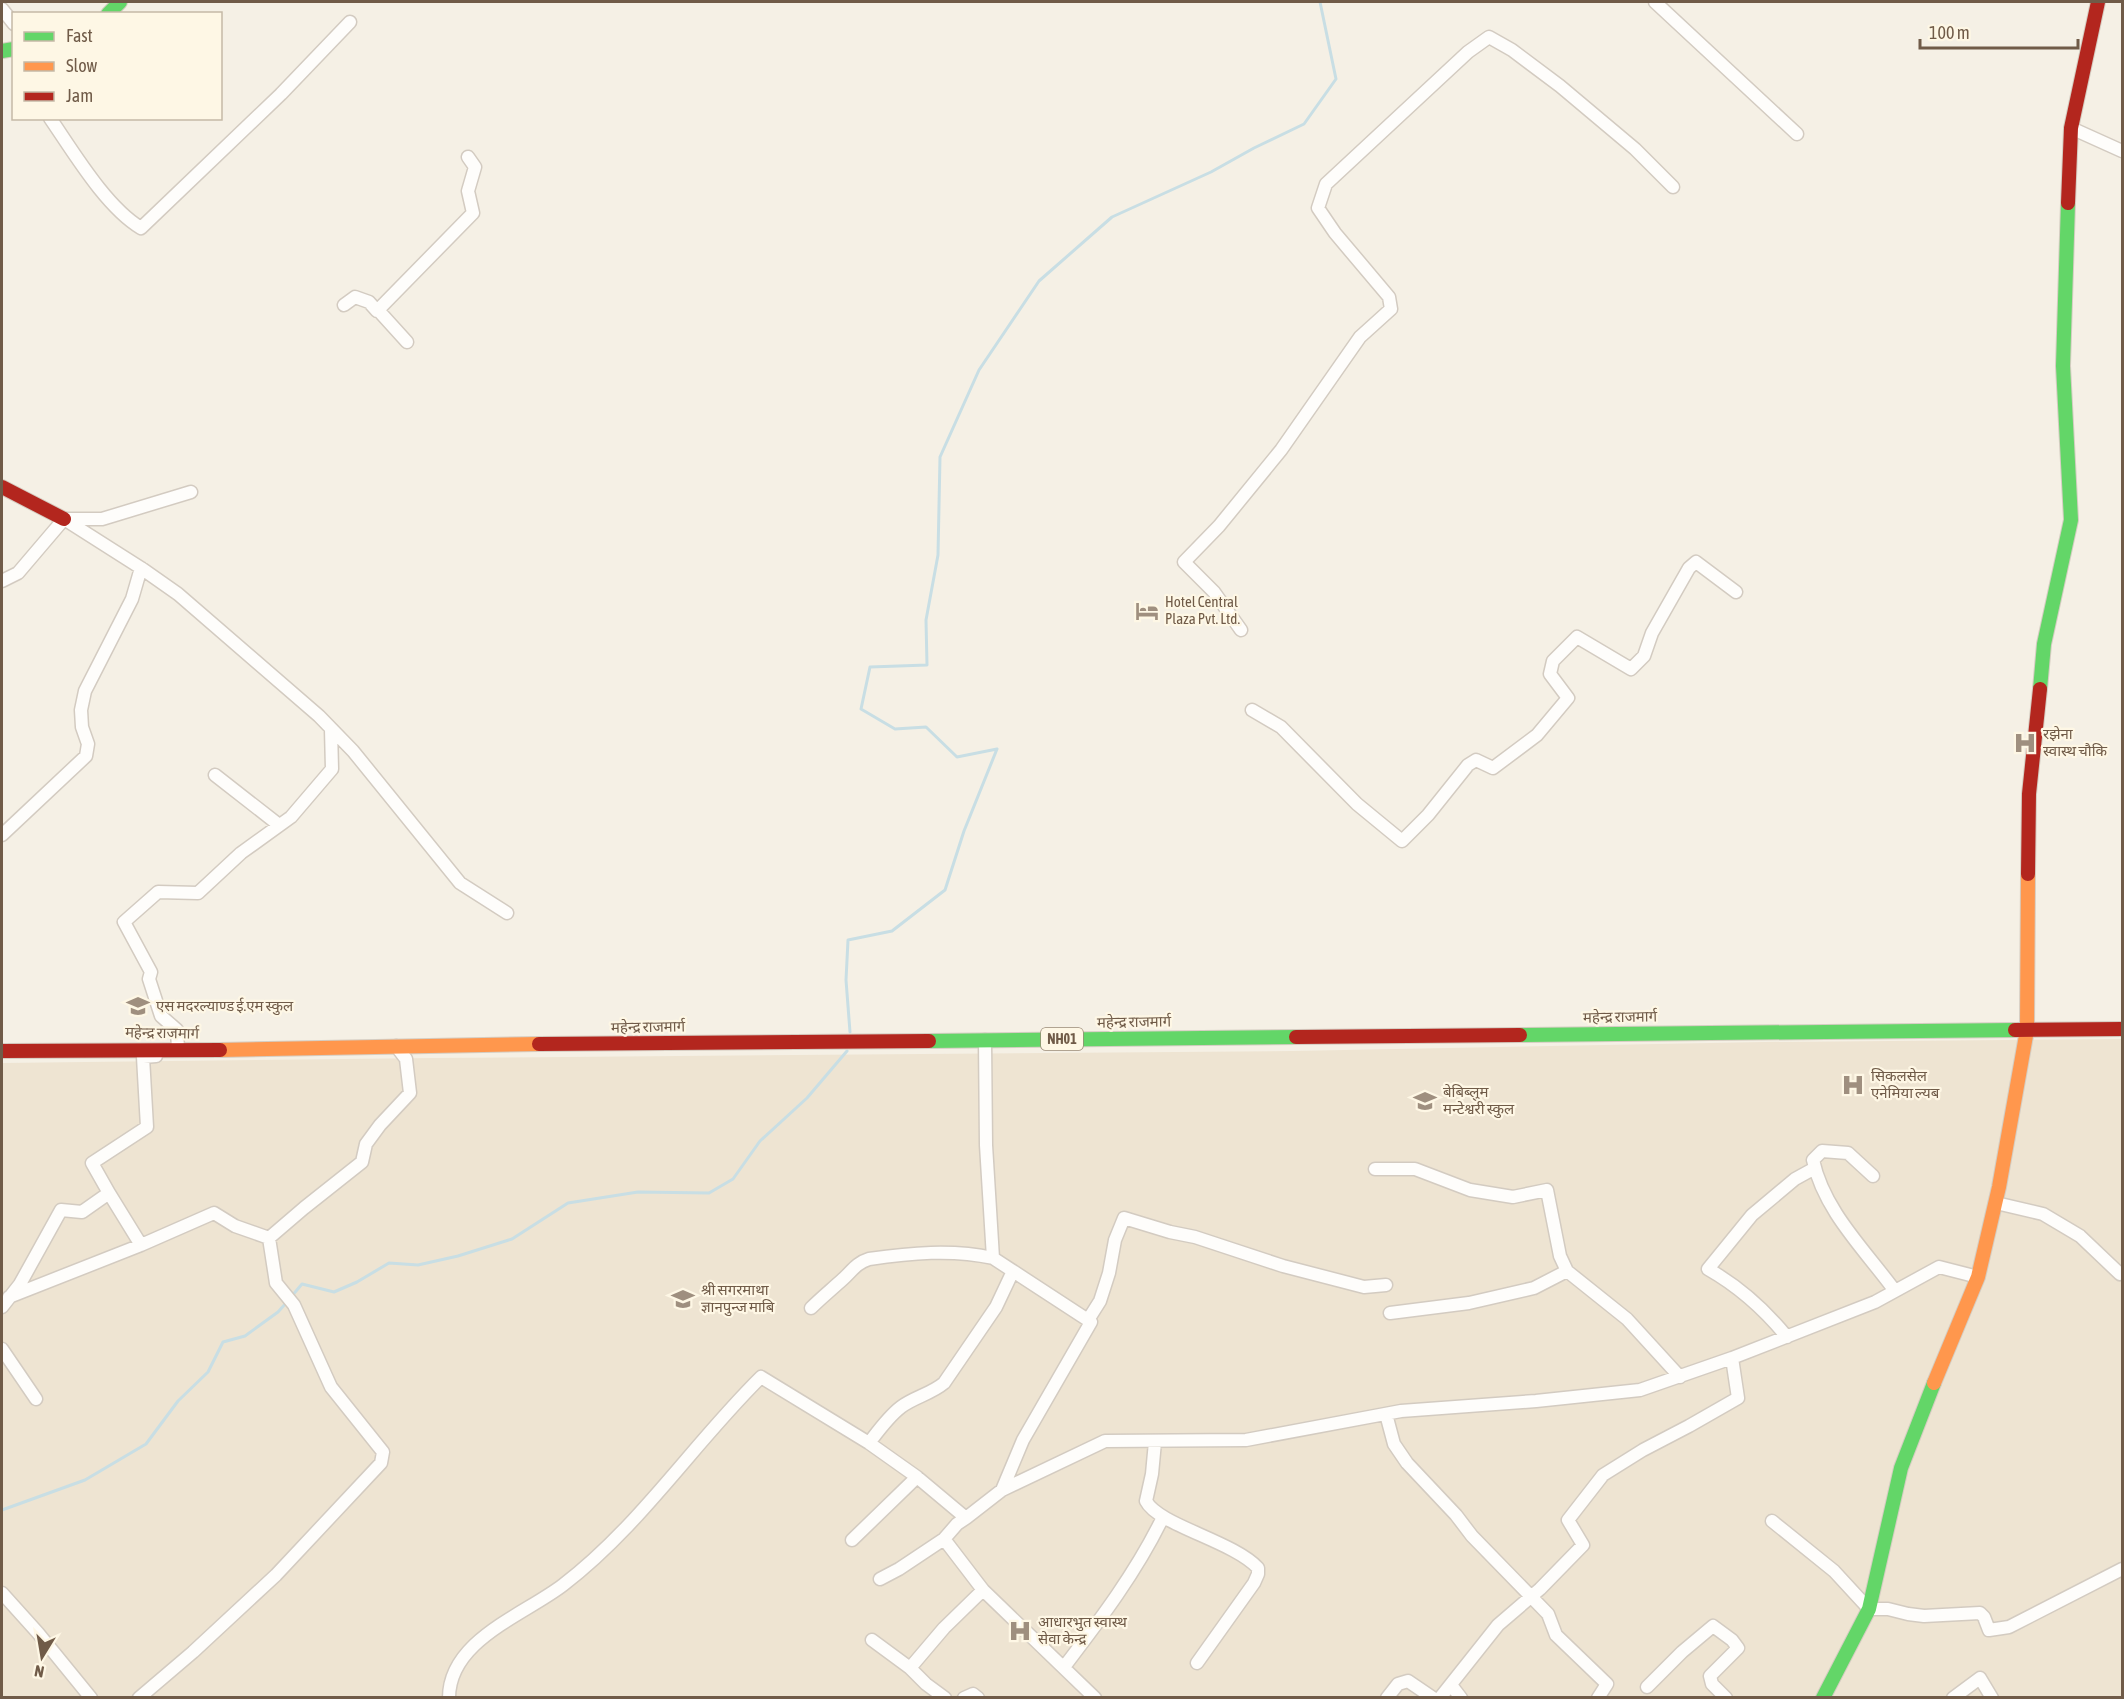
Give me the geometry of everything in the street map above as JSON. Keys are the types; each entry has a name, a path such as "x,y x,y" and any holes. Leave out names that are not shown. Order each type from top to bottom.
{"main road":[{"path":"1823,1698 1869,1609 1901,1468 1947,1349 1978,1277 1996,1203 2027,1030 2029,794 2044,644 2071,520 2063,366 2071,128 2098,2"},
{"path":"2,487 64,519"},
{"name":"महेन्द्र राजमार्ग","path":"2,1051 2122,1029"}],"street":[{"path":"1655,2 1797,134"},
{"path":"2,9 12,22"},
{"path":"51,120 109,199 127,220 141,228 281,94 350,22"},
{"path":"1240,630 1214,592 1184,562 1219,526 1281,450 1360,337 1391,309 1389,297 1335,233 1318,208 1326,184 1468,52 1489,37 1512,50 1560,86 1635,149 1673,187"},
{"path":"2071,128 2122,151"},
{"path":"378,310 473,213 468,191 475,167 468,157"},
{"path":"344,305 355,297 369,302 407,342"},
{"path":"2,581 18,573 64,519 102,519 191,492"},
{"path":"64,519 178,594 319,716 353,752 460,883 507,913"},
{"path":"1252,710 1281,727 1357,804 1402,841 1428,815 1468,765 1476,760 1492,768 1537,735 1568,698 1550,674 1553,661 1577,636 1631,669 1644,656 1652,633 1689,568 1696,562 1736,592"},
{"path":"2,835 86,756 88,744 82,727 81,710 85,691 132,599 141,568"},
{"path":"178,1049 177,1030 161,1016 148,979 151,972 124,922 158,892 198,893 241,853 291,817 332,770 331,729"},
{"path":"215,775 279,825"},
{"path":"985,1040 986,1145 993,1258"},
{"path":"269,1238 362,1162 366,1144 380,1125 410,1093 406,1059 396,1046"},
{"path":"141,1245 92,1163 147,1126 143,1057 207,1050"},
{"path":"1873,1176 1848,1153 1822,1151 1814,1160 1815,1168 1836,1215 1895,1291"},
{"path":"1787,1337 1771,1318 1729,1281 1708,1269 1752,1215 1796,1179 1815,1168"},
{"path":"1375,1169 1415,1169 1470,1190 1514,1197 1547,1190 1560,1256 1567,1271 1627,1319 1680,1377"},
{"path":"5,1302 20,1284 61,1210 82,1212 109,1193"},
{"path":"1996,1203 2043,1214 2080,1236 2120,1274 2122,1273"},
{"path":"5,1302 214,1213 235,1226 269,1238"},
{"path":"1088,1320 1101,1301 1115,1240 1124,1218 1195,1237 1283,1266 1364,1287 1386,1285"},
{"path":"139,1698 194,1652 276,1575 381,1462 383,1452 331,1387 294,1305 276,1283 269,1238"},
{"path":"811,1308 860,1262 938,1252 972,1253 993,1258 1091,1322 1023,1440 1002,1490"},
{"path":"880,1580 944,1539 957,1524 1002,1490 1105,1442 1246,1440 1386,1414 1640,1390 1732,1358 1875,1302 1939,1268 1978,1277"},
{"path":"869,1443 887,1420 902,1406 934,1391 944,1383 996,1306 1013,1270"},
{"path":"1390,1312 1469,1302 1534,1288 1567,1271"},
{"path":"2,1349 36,1399"},
{"path":"1440,1698 1498,1625 1583,1545 1568,1520 1603,1475 1643,1450 1738,1398 1732,1358"},
{"path":"449,1698 455,1668 465,1654 499,1625 533,1606 572,1579 617,1537 761,1377 869,1443 917,1477 966,1518"},
{"path":"1386,1414 1394,1444 1407,1463 1456,1515 1472,1536 1548,1614 1556,1635 1606,1684 1598,1698"},
{"path":"1155,1442 1152,1474 1146,1501 1148,1506 1163,1517 1221,1542 1250,1559 1258,1568 1254,1583 1197,1663"},
{"path":"852,1540 917,1477"},
{"path":"1064,1667 1114,1599 1154,1536 1163,1517"},
{"path":"1772,1521 1834,1570 1869,1609 1888,1609 1924,1616 1980,1613 1989,1630 2009,1627 2122,1569"},
{"path":"944,1539 983,1590 1095,1698"},
{"path":"910,1668 944,1628 983,1590"},
{"path":"2,1593 91,1698"},
{"path":"1647,1687 1682,1652 1713,1626 1732,1640 1738,1648 1710,1676 1712,1684 1726,1698"},
{"path":"872,1640 945,1698"},
{"path":"1953,1698 1980,1678 1992,1698"},
{"path":"1387,1698 1398,1684 1408,1681 1433,1698"},
{"path":"1451,1685 1461,1698"},
{"path":"964,1698 973,1694 978,1698"}],"shaded area":[{"path":"2122,1039 2122,1697 2,1697 2,1063 1292,1051 1764,1042"}],"waterway":[{"path":"850,1032 846,980 848,940 892,931 945,890 964,831 997,749 957,757 926,727 895,729 861,709 870,667 927,665 926,620 938,555 940,457 979,370 1039,281 1112,217 1211,172 1304,124 1336,79 1320,2"},
{"path":"291,1297 302,1284 334,1292 357,1282 389,1263 418,1265 458,1256 512,1239 568,1203 638,1192 709,1193 733,1179 760,1141 807,1098 847,1051"},
{"path":"2,1510 85,1480 146,1444 178,1401 208,1372 223,1342 245,1336 278,1312 287,1302"}],"traffic: fast":[{"path":"110,12 120,2"},
{"path":"2,51 12,49"},
{"path":"2040,689 2044,644 2071,520 2063,366 2068,203"},
{"path":"1520,1035 2015,1030"},
{"path":"929,1041 1296,1037"},
{"path":"1823,1698 1869,1609 1901,1468 1934,1383"}],"traffic: slow":[{"path":"1934,1383 1978,1277 1999,1187 2027,1030 2028,874"},
{"path":"220,1050 539,1044"}],"traffic: jam":[{"path":"2068,203 2071,128 2098,2"},
{"path":"2,487 64,519"},
{"path":"2028,874 2029,794 2040,689"},
{"path":"2015,1030 2122,1029"},
{"path":"1296,1037 1520,1035"},
{"path":"539,1044 929,1041"},
{"path":"2,1051 220,1050"}],"place":[{"name":"Hotel Central Plaza Pvt. Ltd.","path":"1147,611"},
{"name":"रझेना स्वास्थ चौकि","path":"2025,743"},
{"name":"एस मदरल्याण्ड ई.एम स्कुल","path":"138,1006"},
{"name":"सिकलसेल एनेमिया ल्यब","path":"1853,1085"},
{"name":"बेबिब्लुम मन्टेश्वरी स्कुल","path":"1425,1101"},
{"name":"श्री सगरमाथा ज्ञानपुन्ज माबि","path":"683,1299"},
{"name":"आधारभुत स्वास्थ सेवा केन्द्र","path":"1020,1631"}]}
